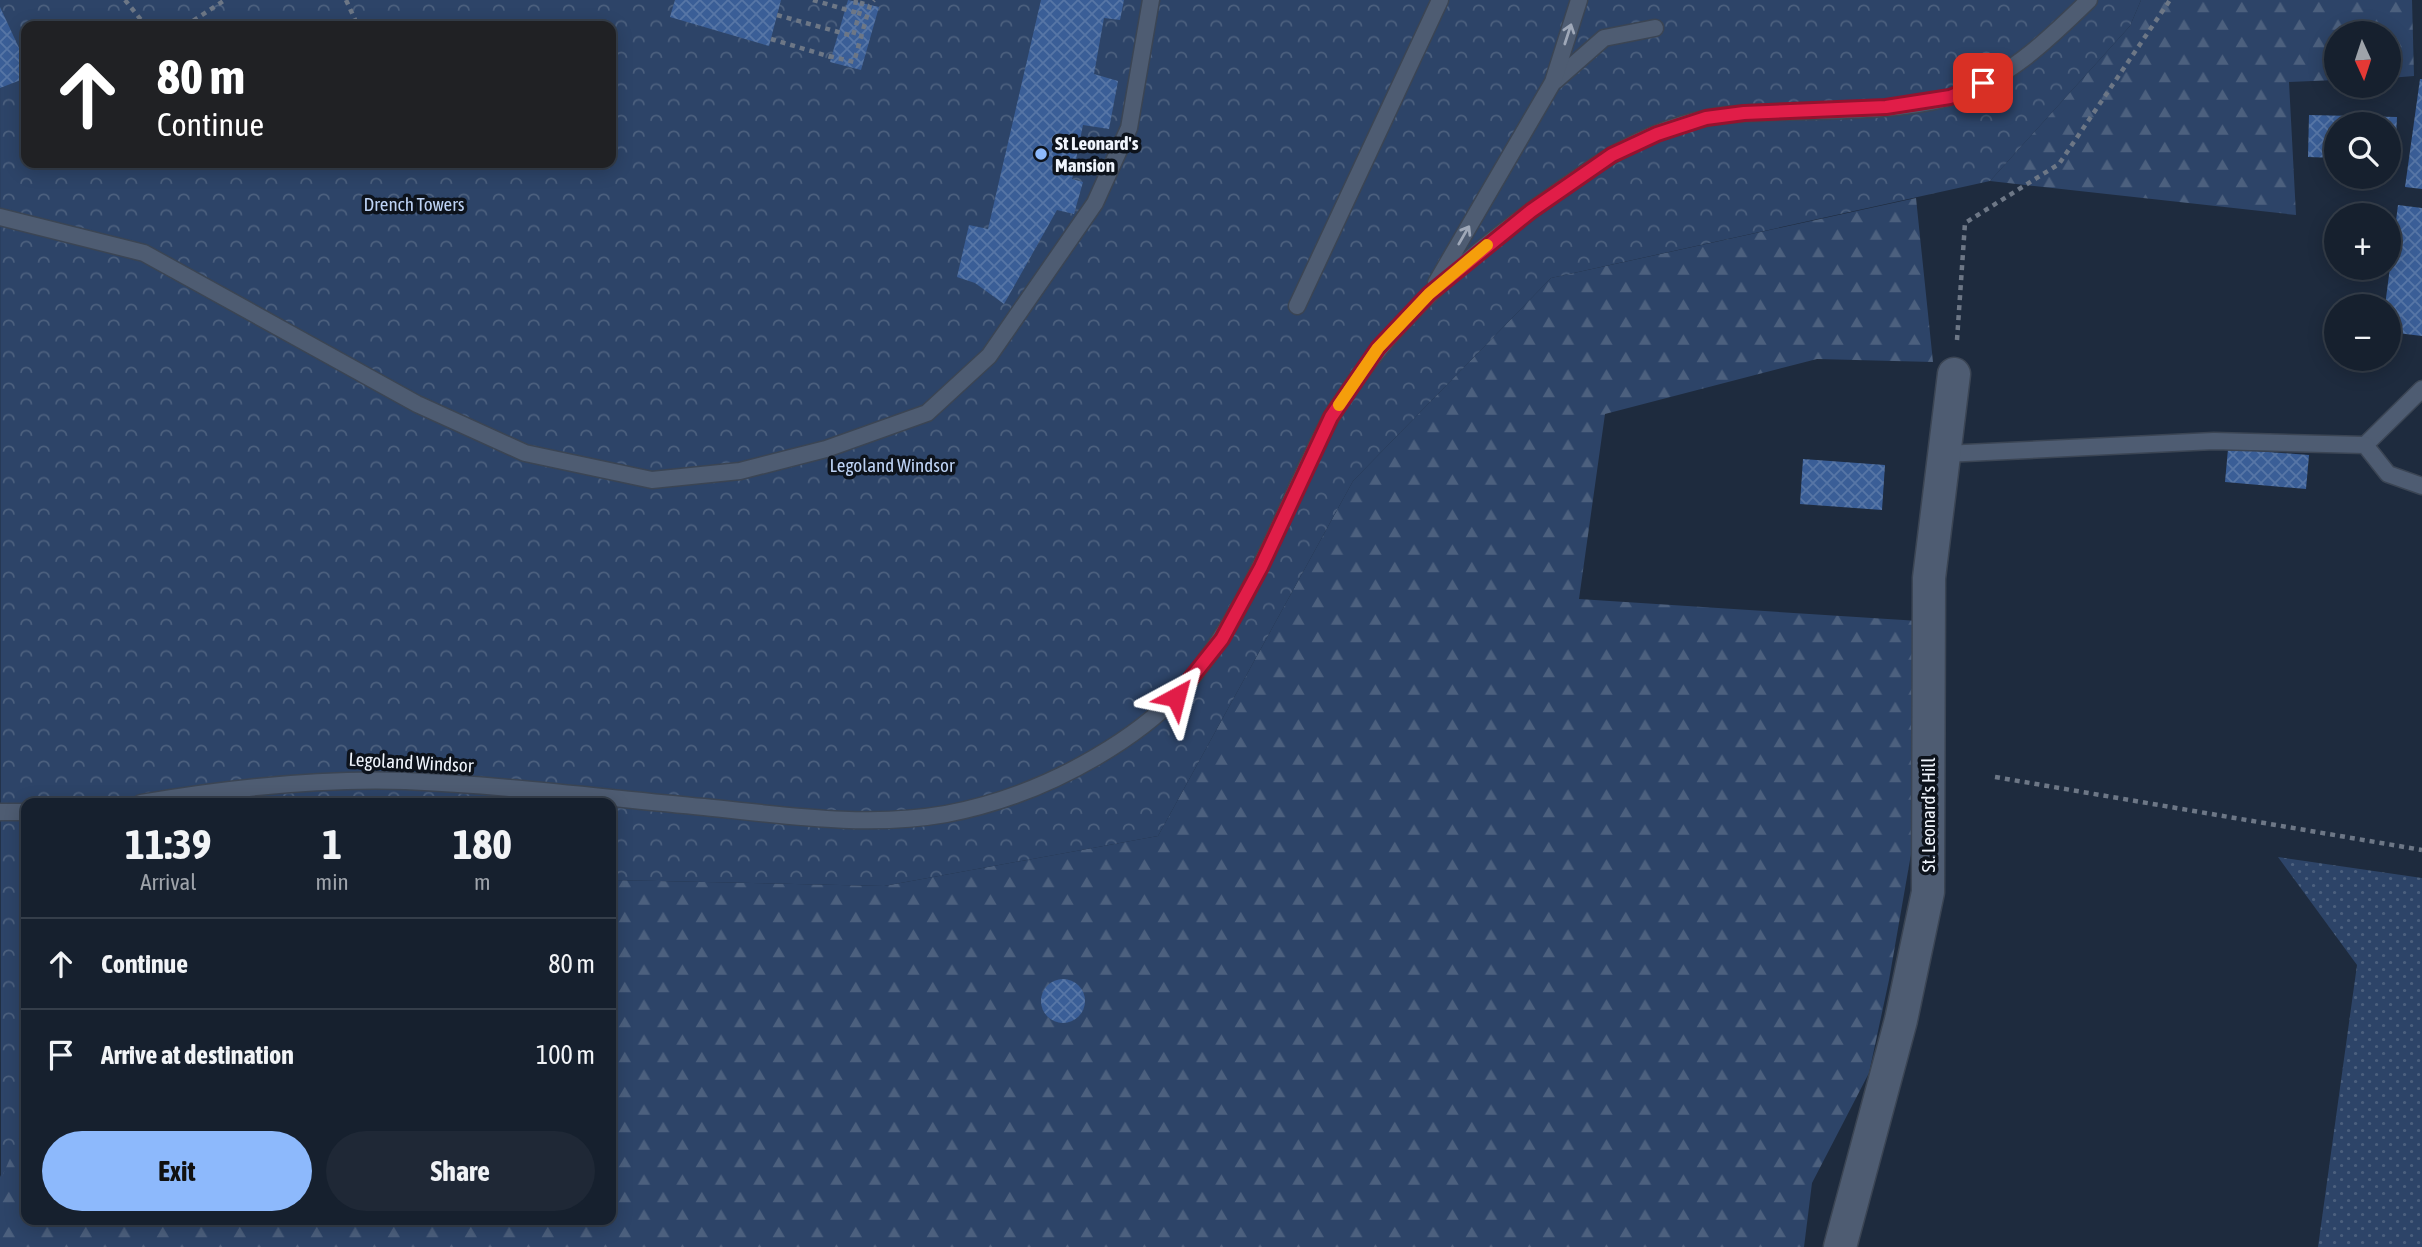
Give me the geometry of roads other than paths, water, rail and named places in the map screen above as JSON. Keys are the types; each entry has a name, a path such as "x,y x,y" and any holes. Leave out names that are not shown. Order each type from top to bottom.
{"street":[{"name":"St. Leonard's Hill","path":"1840,1247 1901,1020 1928,892 1929,578 1954,374"}],"lane":[{"path":"0,217 144,253 417,404 525,453 652,480 740,471 827,449 926,413 989,356 1095,203 1129,128 1151,0"},
{"path":"1297,306 1440,0"},
{"path":"1429,294 1553,82 1579,0"},
{"path":"1429,294 1551,196 1612,155 1657,134 1706,118 1744,113 1886,107 1950,97 1983,83 2021,60 2089,0"},
{"path":"1553,82 1604,38 1655,28"},
{"name":"Legoland Windsor","path":"616,800 805,817 875,820 942,815 1001,800 1051,781 1124,741 1176,697 1222,639 1261,567 1331,417 1378,348 1429,294"},
{"path":"1944,454 2214,441 2365,445 2422,389"},
{"path":"2365,445 2388,474 2422,486"},
{"name":"Legoland Windsor","path":"174,798 265,784 337,780 397,781 590,798"},
{"path":"0,812 21,811"}],"place":[{"name":"St Leonard's Mansion","path":"1041,154"}],"park label":[{"name":"Drench Towers","path":"414,204"}]}
